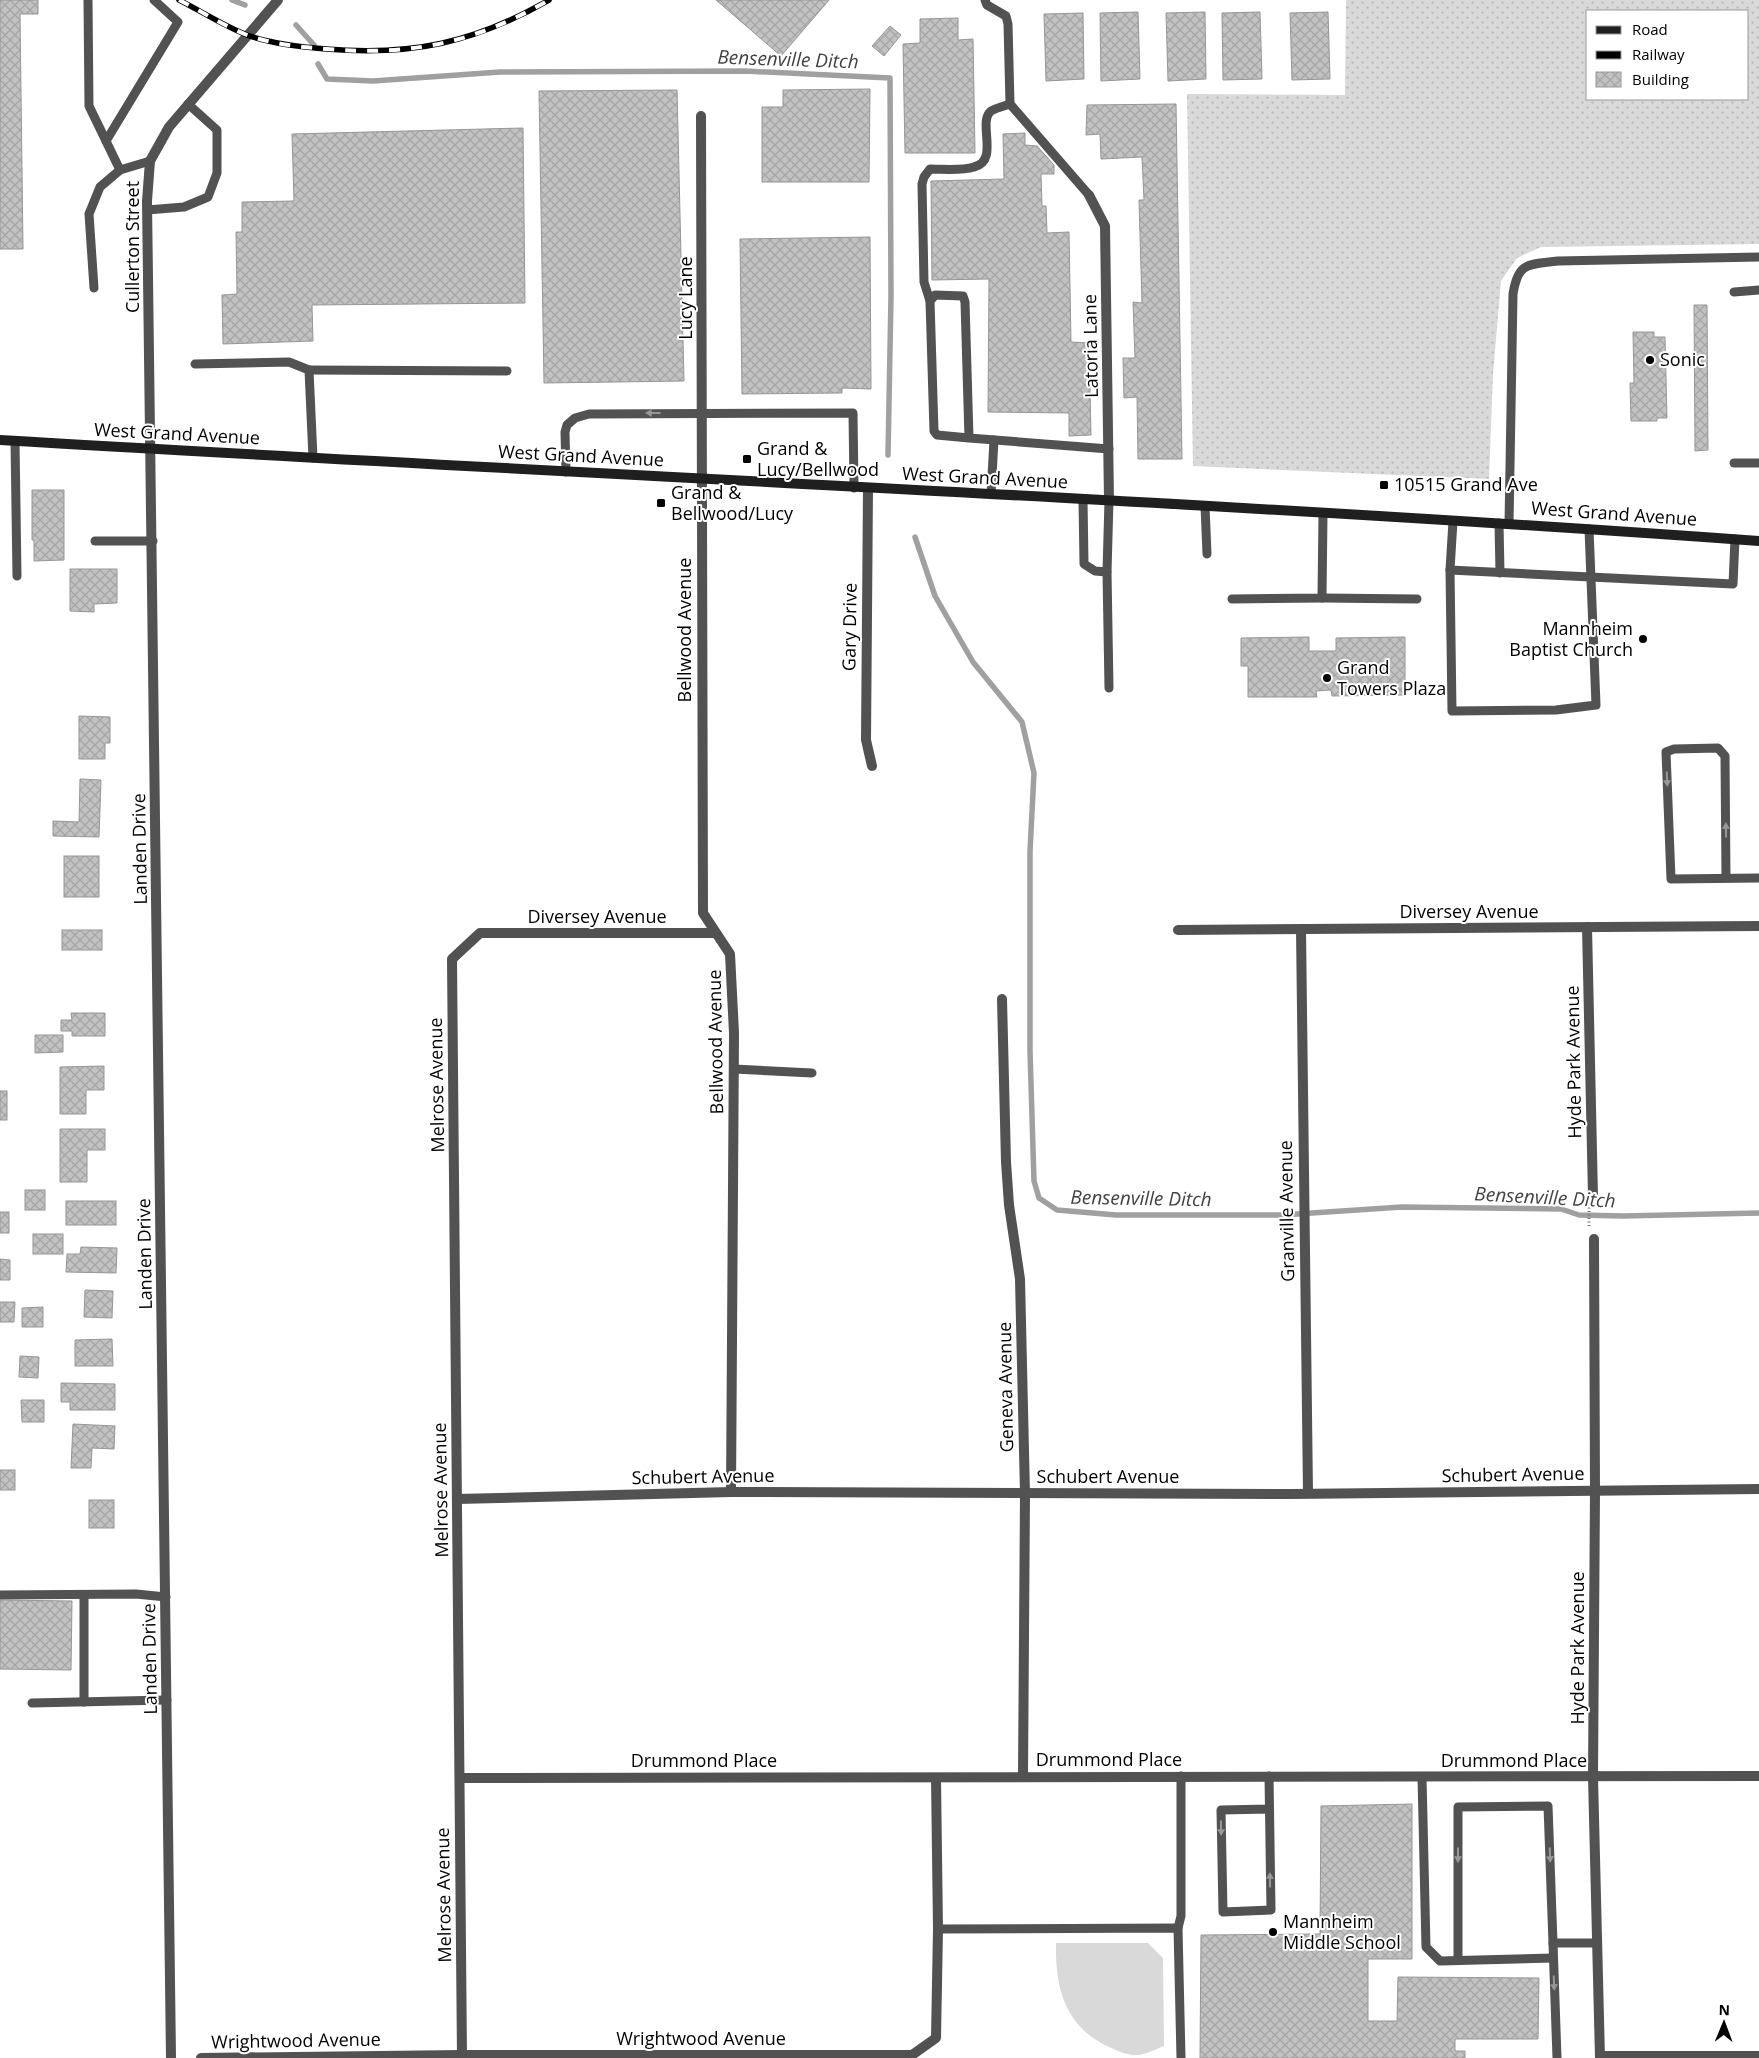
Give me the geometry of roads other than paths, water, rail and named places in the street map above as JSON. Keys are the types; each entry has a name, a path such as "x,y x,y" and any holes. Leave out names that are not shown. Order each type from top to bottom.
{"main road":[{"name":"West Grand Avenue","path":"0,440 854,488 1110,500 1453,520 1759,541"}],"street":[{"name":"Cullerton Street","path":"152,449 148,210 150,161 169,127 278,0"},
{"name":"Lucy Lane","path":"701,479 702,116"},
{"name":"Latoria Lane","path":"1088,195 1105,226 1110,500"},
{"name":"Landen Drive","path":"152,449 171,2058"},
{"name":"Bellwood Avenue","path":"701,479 703,913 730,954 734,1033 730,1492"},
{"name":"Gary Drive","path":"868,488 866,740 872,766"},
{"name":"Diversey Avenue","path":"1178,930 1759,926"},
{"name":"Hyde Park Avenue","path":"1587,927 1591,1197"},
{"name":"Granville Avenue","path":"1301,929 1308,1493"},
{"name":"Diversey Avenue","path":"480,933 715,933"},
{"name":"Melrose Avenue","path":"462,2057 452,959 480,933"},
{"name":"Geneva Avenue","path":"1002,998 1009,1205 1020,1279 1025,1494 1023,1776"},
{"name":"Hyde Park Avenue","path":"1591,1237 1596,1491 1594,1777 1600,2057"},
{"name":"Schubert Avenue","path":"457,1499 730,1492 1025,1494 1759,1489"},
{"name":"Drummond Place","path":"460,1778 1759,1776"},
{"name":"Wrightwood Avenue","path":"201,2058 912,2055 936,2038 938,1929 936,1778"},
{"path":"1600,2057 1759,2056"}],"lane":[{"path":"88,0 89,106 120,170"},
{"path":"106,141 178,22 154,0"},
{"path":"985,0 987,5 1006,16 1008,24 1010,104 1088,195"},
{"path":"148,210 184,206 208,197 217,174 216,130 188,104"},
{"path":"1010,104 991,112 987,117 987,154 982,163 975,167 930,169 924,177 922,184 924,282 930,301 934,431 937,435 1109,449"},
{"path":"94,288 89,214 100,186 120,170 150,161"},
{"path":"1500,573 1504,524 1513,294 1516,277 1528,265 1558,261 1759,256"},
{"path":"1734,292 1759,290"},
{"path":"930,301 935,295 963,296 965,302 969,438"},
{"path":"195,364 290,362 309,370 507,371"},
{"path":"309,370 313,458"},
{"path":"566,472 565,432 567,424 575,418 589,414 853,413 854,488"},
{"path":"992,494 994,440"},
{"path":"15,441 17,576"},
{"path":"1734,463 1759,463"},
{"path":"1083,499 1084,564 1095,571 1107,572"},
{"path":"1110,500 1107,572 1110,688"},
{"path":"1205,506 1207,554"},
{"path":"1322,598 1323,513"},
{"path":"1453,520 1450,570 1452,711 1556,710 1596,705 1589,529"},
{"path":"1450,570 1733,584 1735,539"},
{"path":"95,540 153,541"},
{"path":"1232,599 1416,599"},
{"path":"1726,878 1725,756 1718,748 1674,749 1666,752 1671,879 1759,878"},
{"path":"734,1069 812,1072"},
{"path":"0,1595 136,1594 166,1597"},
{"path":"84,1595 84,1702"},
{"path":"32,1703 167,1700"},
{"path":"1181,1776 1181,1916 1178,1928 1181,2058"},
{"path":"1269,1776 1271,1910 1223,1912 1221,1810 1269,1809"},
{"path":"1422,1777 1426,1947 1440,1961 1554,1958"},
{"path":"1458,1960 1458,1806 1548,1806 1557,2058"},
{"path":"938,1929 1178,1928"},
{"path":"1554,1943 1597,1943"}],"waterway":[{"name":"Bensenville Ditch","path":"232,0 245,5"},
{"name":"Bensenville Ditch","path":"296,25 314,45"},
{"name":"Bensenville Ditch","path":"318,64 327,79 373,81 500,72 745,71 890,78 891,296 888,455"},
{"name":"Bensenville Ditch","path":"915,537 935,596 973,662 1022,722 1034,773 1030,851 1030,1051 1034,1181 1039,1198 1057,1210 1116,1215 1282,1215 1402,1207 1561,1209 1579,1215 1623,1216 1759,1213"}],"railway":[{"path":"179,0 230,27 257,38 296,46 357,51 415,48 442,43 495,27 549,0"}],"place":[{"name":"Sonic","path":"1650,360"},
{"name":"Grand & Lucy/Bellwood","path":"747,459"},
{"name":"10515 Grand Ave","path":"1384,485"},
{"name":"Grand & Bellwood/Lucy","path":"661,503"},
{"name":"Mannheim Baptist Church","path":"1643,639"},
{"name":"Grand Towers Plaza","path":"1327,678"},
{"name":"Mannheim Middle School","path":"1273,1932"}]}
